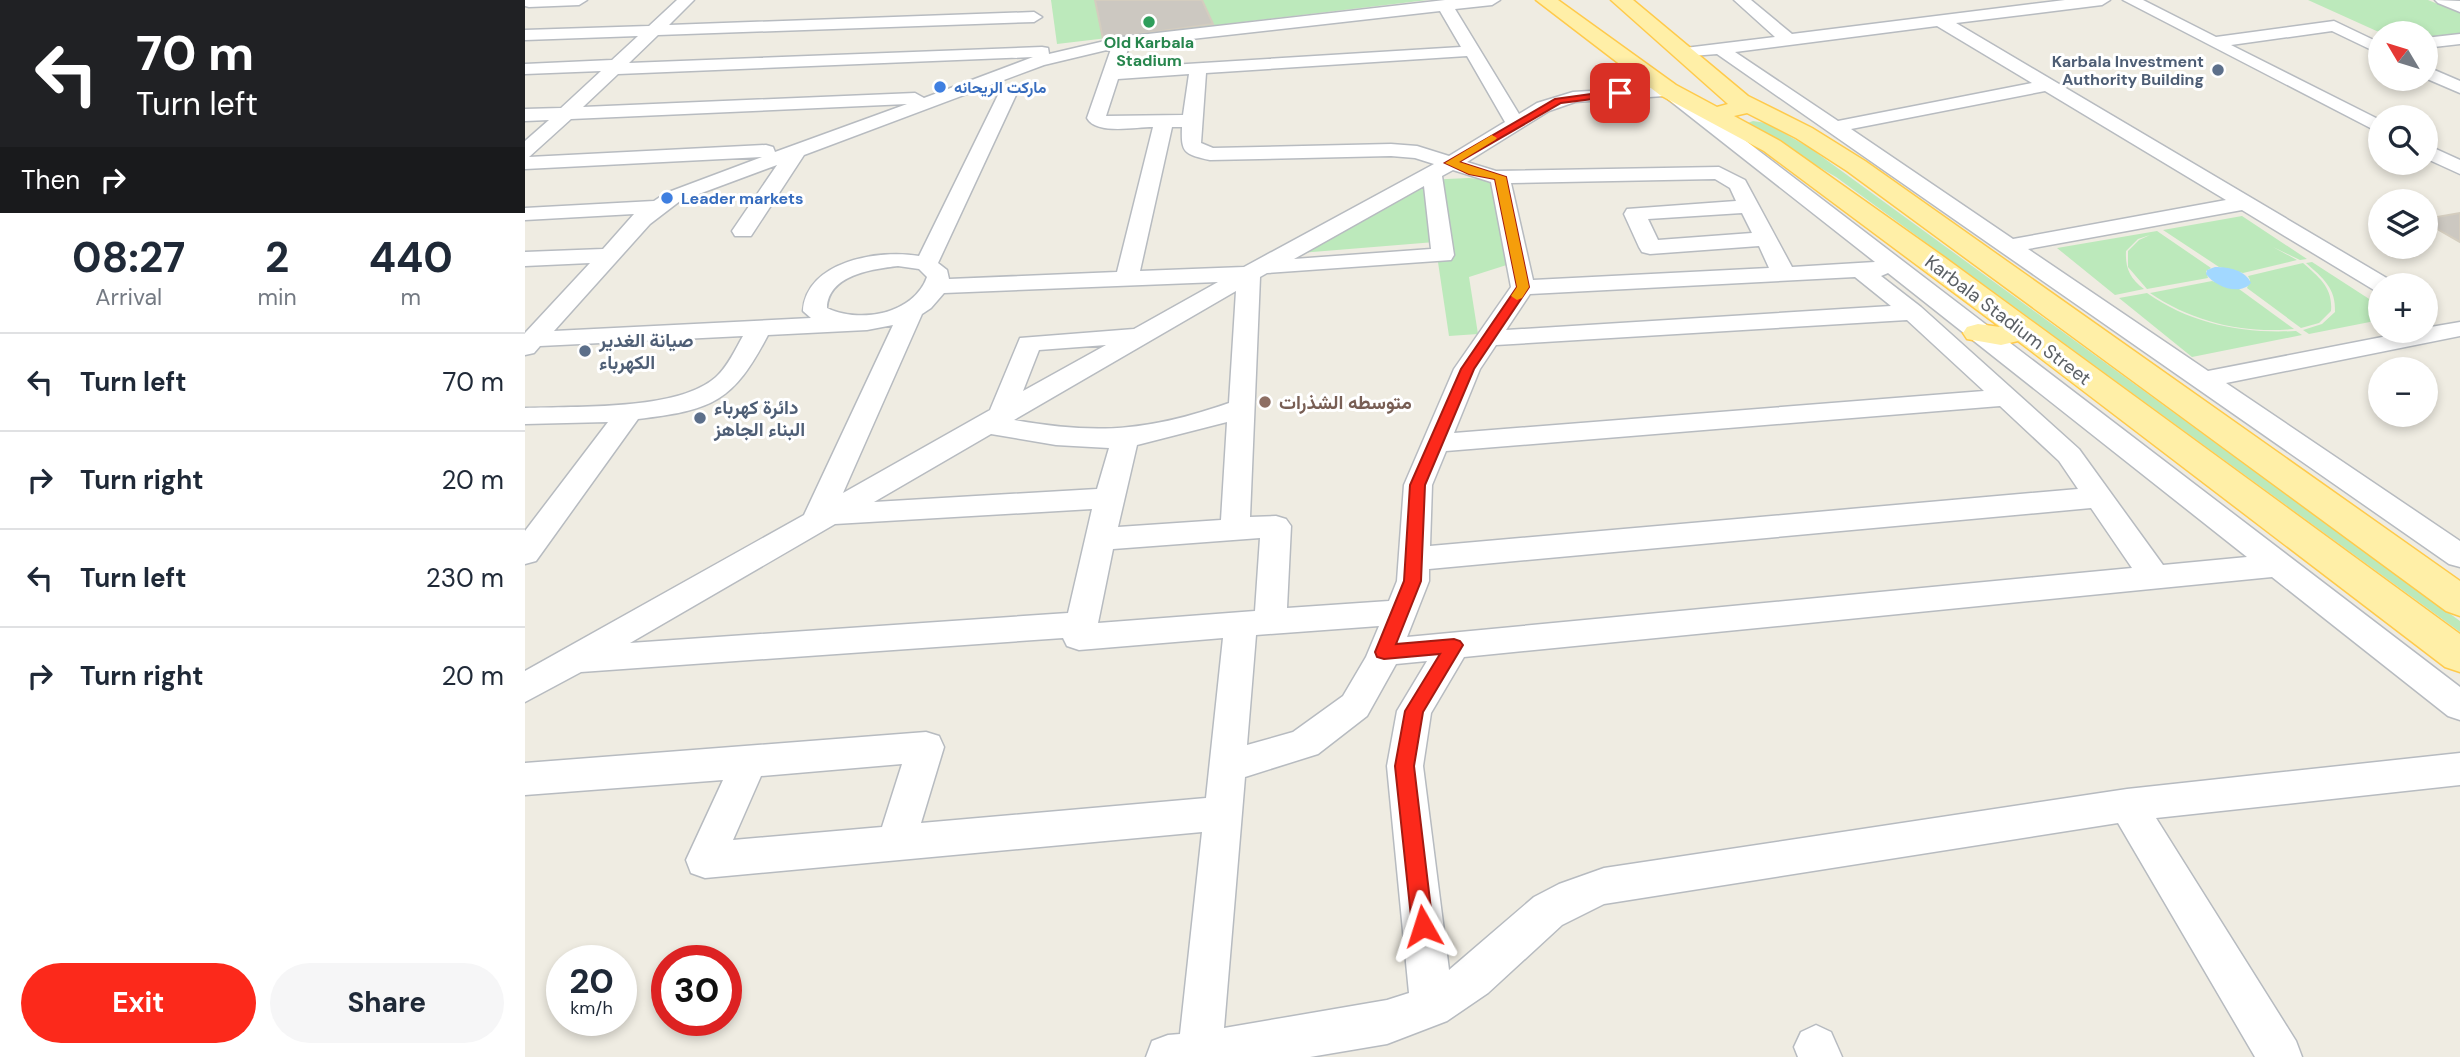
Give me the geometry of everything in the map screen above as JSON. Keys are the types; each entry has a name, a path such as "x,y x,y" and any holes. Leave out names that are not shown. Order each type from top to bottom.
{"main road":[{"name":"Karbala Stadium Street","path":"1546,0 1668,90 1702,109 1783,123 1828,147 2460,601"},
{"name":"Karbala Stadium Street","path":"1572,0 1738,114 1772,146 2016,326 2030,354 2460,656"},
{"path":"1621,0 1685,53 1738,114"},
{"path":"1766,166 1843,198"},
{"path":"2080,328 2112,319"},
{"path":"1978,333 1993,337 2007,335 2016,326"}],"street":[{"path":"529,2 579,0"},
{"path":"525,152 686,0"},
{"path":"1030,0 1040,39"},
{"path":"525,35 654,30 1122,42 1492,0"},
{"path":"1742,0 1788,39"},
{"path":"1685,53 1944,15 2102,0"},
{"path":"2131,0 2368,121"},
{"path":"2443,0 2460,7"},
{"path":"1445,5 1515,124"},
{"path":"1944,15 2067,97 2368,277"},
{"path":"1336,18 1345,60"},
{"path":"2214,42 2334,26 2368,43"},
{"path":"525,69 615,67 1040,39"},
{"path":"529,343 656,207 697,186 943,96 1040,39"},
{"path":"2438,42 2460,39"},
{"path":"1122,42 1096,120 1106,124 1192,121"},
{"path":"1719,48 2460,556"},
{"path":"1111,74 1472,51"},
{"path":"1198,68 1191,146 1203,153 1391,150 1417,152 1442,168 1500,177 1713,172 1736,181 1784,274"},
{"path":"2438,77 2460,88"},
{"path":"1834,127 2048,85"},
{"path":"525,688 1254,271 1558,101 1573,97 1668,90 1978,333 2030,354 2280,565 2460,706"},
{"path":"926,264 1007,95"},
{"path":"525,115 943,96"},
{"path":"1855,141 2067,97"},
{"path":"1127,279 1164,122"},
{"path":"525,163 798,149"},
{"path":"743,231 798,149"},
{"path":"2438,157 2460,168"},
{"path":"938,286 1127,279 1443,255 1442,168"},
{"path":"1227,765 1305,743 1355,706 1384,652 1413,581 1418,485 1467,369 1523,287 1500,177"},
{"path":"2009,246 2245,203"},
{"path":"1749,206 1635,214 1650,247 1766,239"},
{"path":"525,214 656,207"},
{"path":"525,259 610,255"},
{"path":"529,343 866,323 912,310 929,298 938,286 939,275 926,264 898,259 876,261 834,277 820,289 813,300 815,311 826,320 843,324"},
{"path":"1523,287 1897,268"},
{"path":"1860,270 1913,312 2069,455 2156,578"},
{"path":"1235,529 1241,408 1254,271"},
{"path":"821,518 912,310"},
{"path":"1488,338 1913,312"},
{"path":"2438,318 2459,330"},
{"path":"525,416 672,408 712,393 729,379 760,328"},
{"path":"2200,380 2459,330"},
{"path":"993,420 1029,343 1142,335"},
{"path":"1436,443 2008,397"},
{"path":"993,420 1053,436 1125,439 1205,421 1241,408"},
{"path":"525,553 631,410"},
{"path":"1125,439 1109,498 1079,637 1400,612"},
{"path":"1414,558 2099,497"},
{"path":"821,518 1109,498"},
{"path":"1100,538 1276,526 1227,765 1223,813 1189,1056 1387,1022 1432,1006 1473,978 1548,911 1573,897 1604,886 2127,805 2460,769"},
{"path":"1384,652 2280,565"},
{"path":"575,661 1082,624"},
{"path":"1432,1006 1405,766 1414,711 1454,645"},
{"path":"525,779 926,747 896,841"},
{"path":"749,762 705,860 1223,813"},
{"path":"2127,805 2280,1057"}],"green space":[{"name":"Old Karbala Stadium","path":"1051,0 1428,0 1057,44"},
{"path":"2308,0 2428,0 2460,13 2460,33 2438,36 2438,21 2368,21 2368,27"},
{"path":"1753,121 1766,123 1810,148 2460,621 2460,632 1836,177 1745,124"},
{"path":"1469,178 1496,181 1516,262 1469,277 1478,334 1449,336 1435,242 1300,253 1425,180"},
{"path":"2242,216 2307,259 2300,260 2273,247 2297,260 2243,273 2219,267 2163,230"},
{"path":"2157,231 2211,268 2206,271 2208,278 2147,289 2128,267 2128,251 2139,240 2150,235 2138,239 2126,251 2126,263 2129,273 2144,289 2115,295 2057,248"},
{"path":"2312,262 2368,298 2368,322 2309,334 2303,330 2322,324 2335,312 2331,290 2306,263"},
{"path":"2303,263 2328,290 2331,311 2319,323 2301,328 2247,288 2250,280 2248,276"},
{"path":"2212,281 2239,289 2294,329 2256,330 2219,324 2183,312 2150,293"},
{"path":"2147,293 2181,312 2218,325 2257,331 2296,331 2302,335 2192,357 2119,298"}],"water":[{"path":"2215,267 2236,270 2245,275 2251,283 2241,289 2221,286 2206,274 2207,270"}],"building":[{"path":"1095,0 1202,0 1213,24 1103,39"},
{"path":"2460,213 2460,242 2438,229 2438,217"}],"slow traffic":[{"path":"1492,138 1451,163 1473,172 1500,177 1523,287 1517,296"}],"place":[{"name":"Old Karbala Stadium","path":"1149,22"},
{"name":"Karbala Investment Authority Building","path":"2218,70"},
{"name":"ماركت الريحانه","path":"940,87"},
{"name":"Leader markets","path":"667,198"},
{"name":"صيانة الغدير الكهرباء","path":"585,351"},
{"name":"متوسطه الشذرات","path":"1265,402"},
{"name":"دائرة كهرباء البناء الجاهز","path":"700,418"}],"route":[{"path":"1423,926 1405,766 1414,711 1454,645 1384,652 1413,581 1418,485 1467,369 1523,287 1500,177 1473,172 1451,163 1543,107 1573,97 1620,93"}]}
